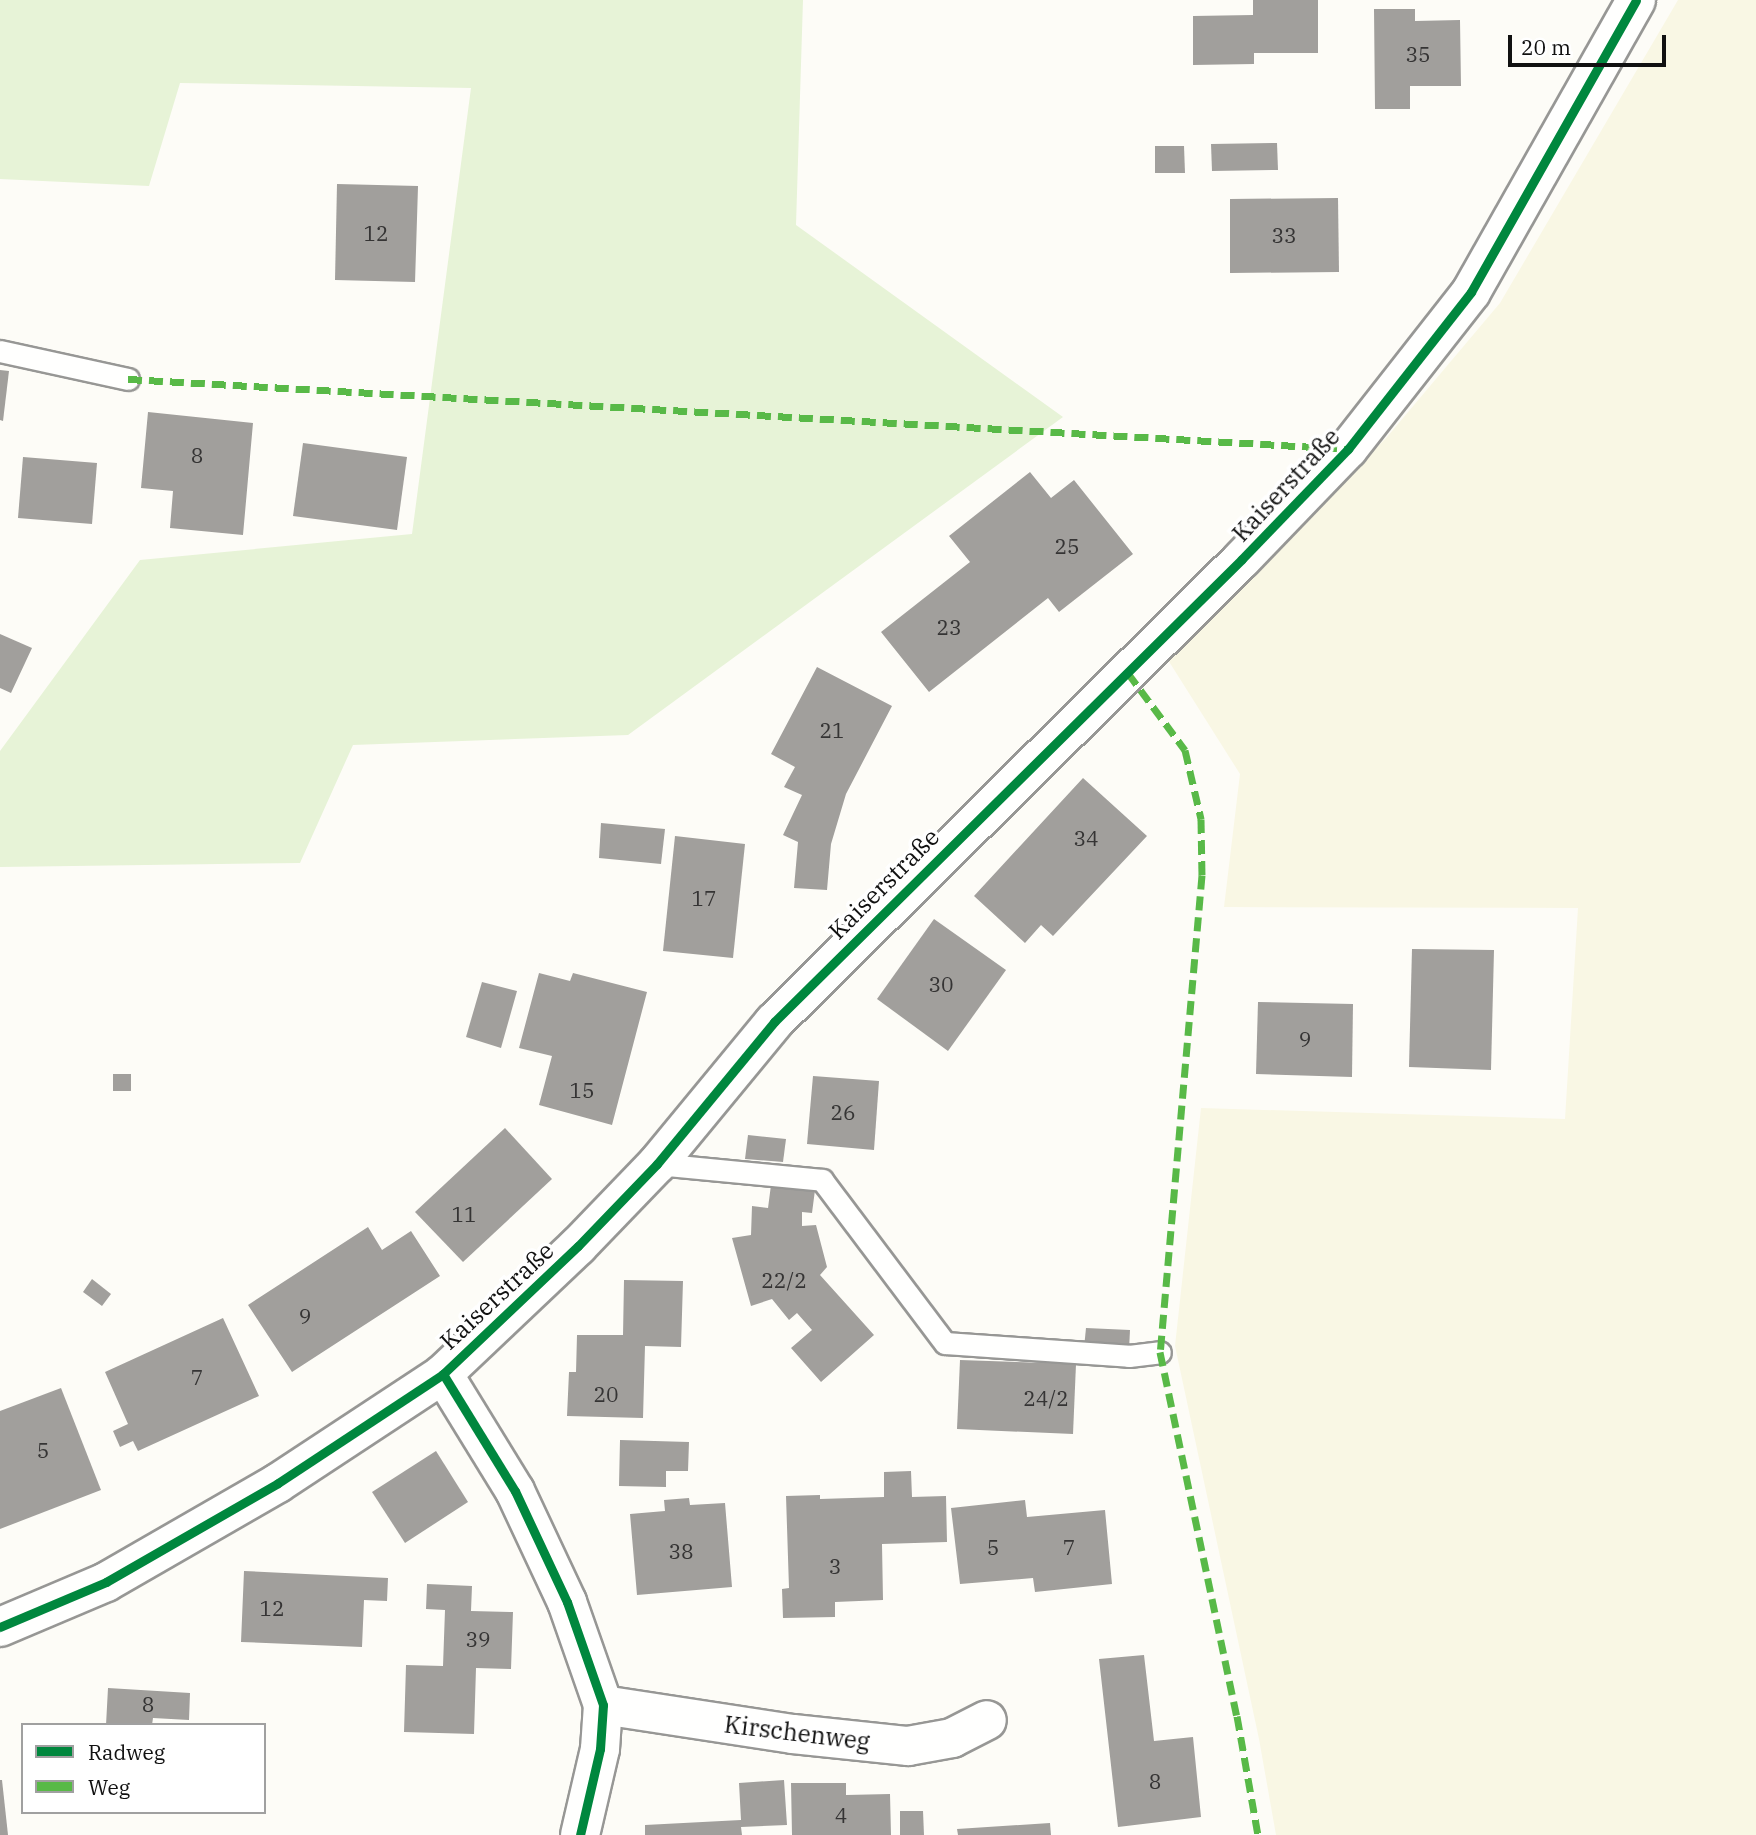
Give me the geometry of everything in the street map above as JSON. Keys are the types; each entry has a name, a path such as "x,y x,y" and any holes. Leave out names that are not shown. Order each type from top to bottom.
{"street":[{"name":"Kaiserstraße","path":"0,1627 129,1569 278,1483 443,1374 578,1246 657,1164 774,1022 1233,569 1348,449 1471,292 1636,0"},
{"path":"443,1374 515,1491 567,1602 603,1705 600,1749 580,1835"},
{"name":"Kirschenweg","path":"603,1705 793,1734 908,1746 952,1738 987,1720"}],"lane":[{"path":"0,351 128,379"},
{"path":"657,1164 822,1180 945,1343 1129,1356 1160,1352"}],"shaded area":[{"path":"1678,0 1756,0 1756,1835 1276,1835 1259,1739 1175,1346 1201,1108 1565,1119 1578,908 1224,907 1240,774 1168,660 1387,437 1500,303"}],"green space":[{"path":"0,0 803,0 796,225 1063,417 628,735 353,745 300,863 0,867 0,751 140,560 412,534 471,88 180,83 149,186 0,179"}],"building":[{"path":"1253,0 1318,0 1318,53 1254,53 1254,64 1193,65 1193,16 1253,15"},
{"path":"1374,9 1415,9 1415,21 1460,20 1461,86 1410,86 1410,109 1375,109"},
{"path":"1277,143 1278,170 1212,171 1211,144"},
{"path":"1155,146 1184,146 1185,173 1155,173"},
{"path":"337,184 418,186 415,282 335,280"},
{"path":"1338,198 1339,272 1230,273 1230,199"},
{"path":"0,370 9,371 3,421 0,420"},
{"path":"148,412 253,423 243,535 170,528 173,491 141,488"},
{"path":"303,443 407,457 397,530 293,516"},
{"path":"23,457 97,463 92,524 18,518"},
{"path":"1030,472 1051,498 1074,480 1133,554 1059,612 1048,598 929,692 881,632 970,562 949,536"},
{"path":"0,634 32,648 11,693 0,688"},
{"path":"817,667 892,706 846,794 831,844 827,890 794,888 798,842 783,835 802,795 784,787 795,767 771,754"},
{"path":"1083,778 1147,836 1053,936 1041,925 1025,943 974,896"},
{"path":"601,823 665,829 661,864 599,858"},
{"path":"675,836 745,844 733,958 663,951"},
{"path":"934,919 1006,970 948,1051 877,999"},
{"path":"1412,949 1494,950 1491,1070 1409,1067"},
{"path":"539,973 570,981 573,973 647,992 612,1125 539,1105 552,1056 519,1048"},
{"path":"482,982 517,991 501,1048 466,1037"},
{"path":"1258,1002 1353,1004 1352,1077 1256,1074"},
{"path":"113,1074 131,1074 131,1091 113,1091"},
{"path":"813,1076 879,1081 874,1150 807,1144"},
{"path":"505,1128 552,1179 463,1262 415,1212"},
{"path":"748,1135 786,1139 783,1162 745,1159"},
{"path":"771,1185 815,1190 812,1213 802,1212 802,1226 816,1225 827,1267 820,1275 874,1335 821,1382 791,1348 812,1330 797,1313 789,1320 772,1299 751,1306 732,1238 751,1235 752,1206 768,1208"},
{"path":"368,1227 382,1250 411,1231 440,1276 292,1372 248,1305"},
{"path":"92,1279 111,1294 102,1306 83,1292"},
{"path":"624,1280 683,1281 681,1347 645,1346 643,1418 567,1416 569,1372 576,1372 577,1335 623,1335"},
{"path":"223,1318 259,1396 138,1451 133,1441 120,1447 113,1431 128,1424 105,1372"},
{"path":"1086,1328 1130,1330 1129,1350 1084,1348"},
{"path":"960,1360 1076,1364 1073,1434 957,1429"},
{"path":"61,1388 101,1490 0,1529 0,1411"},
{"path":"620,1440 689,1442 688,1471 666,1471 666,1487 619,1486"},
{"path":"436,1451 468,1502 405,1543 372,1492"},
{"path":"911,1471 912,1497 946,1496 947,1542 882,1544 883,1600 835,1602 835,1617 783,1618 782,1589 789,1588 786,1496 820,1495 820,1499 884,1497 884,1472"},
{"path":"689,1498 690,1505 725,1503 732,1587 637,1595 630,1514 665,1511 664,1500"},
{"path":"1025,1500 1027,1517 1105,1510 1112,1584 1035,1592 1033,1578 960,1584 951,1508"},
{"path":"244,1571 388,1578 387,1601 364,1600 362,1647 241,1642"},
{"path":"427,1584 472,1586 471,1611 513,1612 511,1669 476,1668 474,1734 404,1732 406,1665 443,1666 445,1610 426,1609"},
{"path":"1144,1655 1154,1741 1193,1737 1201,1817 1118,1827 1099,1659"},
{"path":"108,1688 190,1693 189,1720 153,1718 152,1723 106,1723"},
{"path":"2,1780 8,1835 0,1835"},
{"path":"784,1780 787,1825 741,1827 742,1835 645,1835 645,1825 741,1820 739,1783"},
{"path":"791,1783 846,1783 846,1795 890,1794 891,1835 792,1835"},
{"path":"900,1811 923,1811 924,1835 900,1835"},
{"path":"1050,1823 1051,1835 958,1835 957,1829"}],"marked path":[{"path":"128,379 1348,449"},
{"path":"1128,673 1185,750 1201,819 1202,875 1160,1352 1237,1716 1258,1835"}],"cycle path":[{"path":"0,1627 106,1582 278,1483 443,1374 578,1246 657,1164 774,1022 1242,559 1348,449 1471,292 1636,0"},
{"path":"443,1374 515,1491 567,1602 603,1705 600,1749 580,1835"}]}
